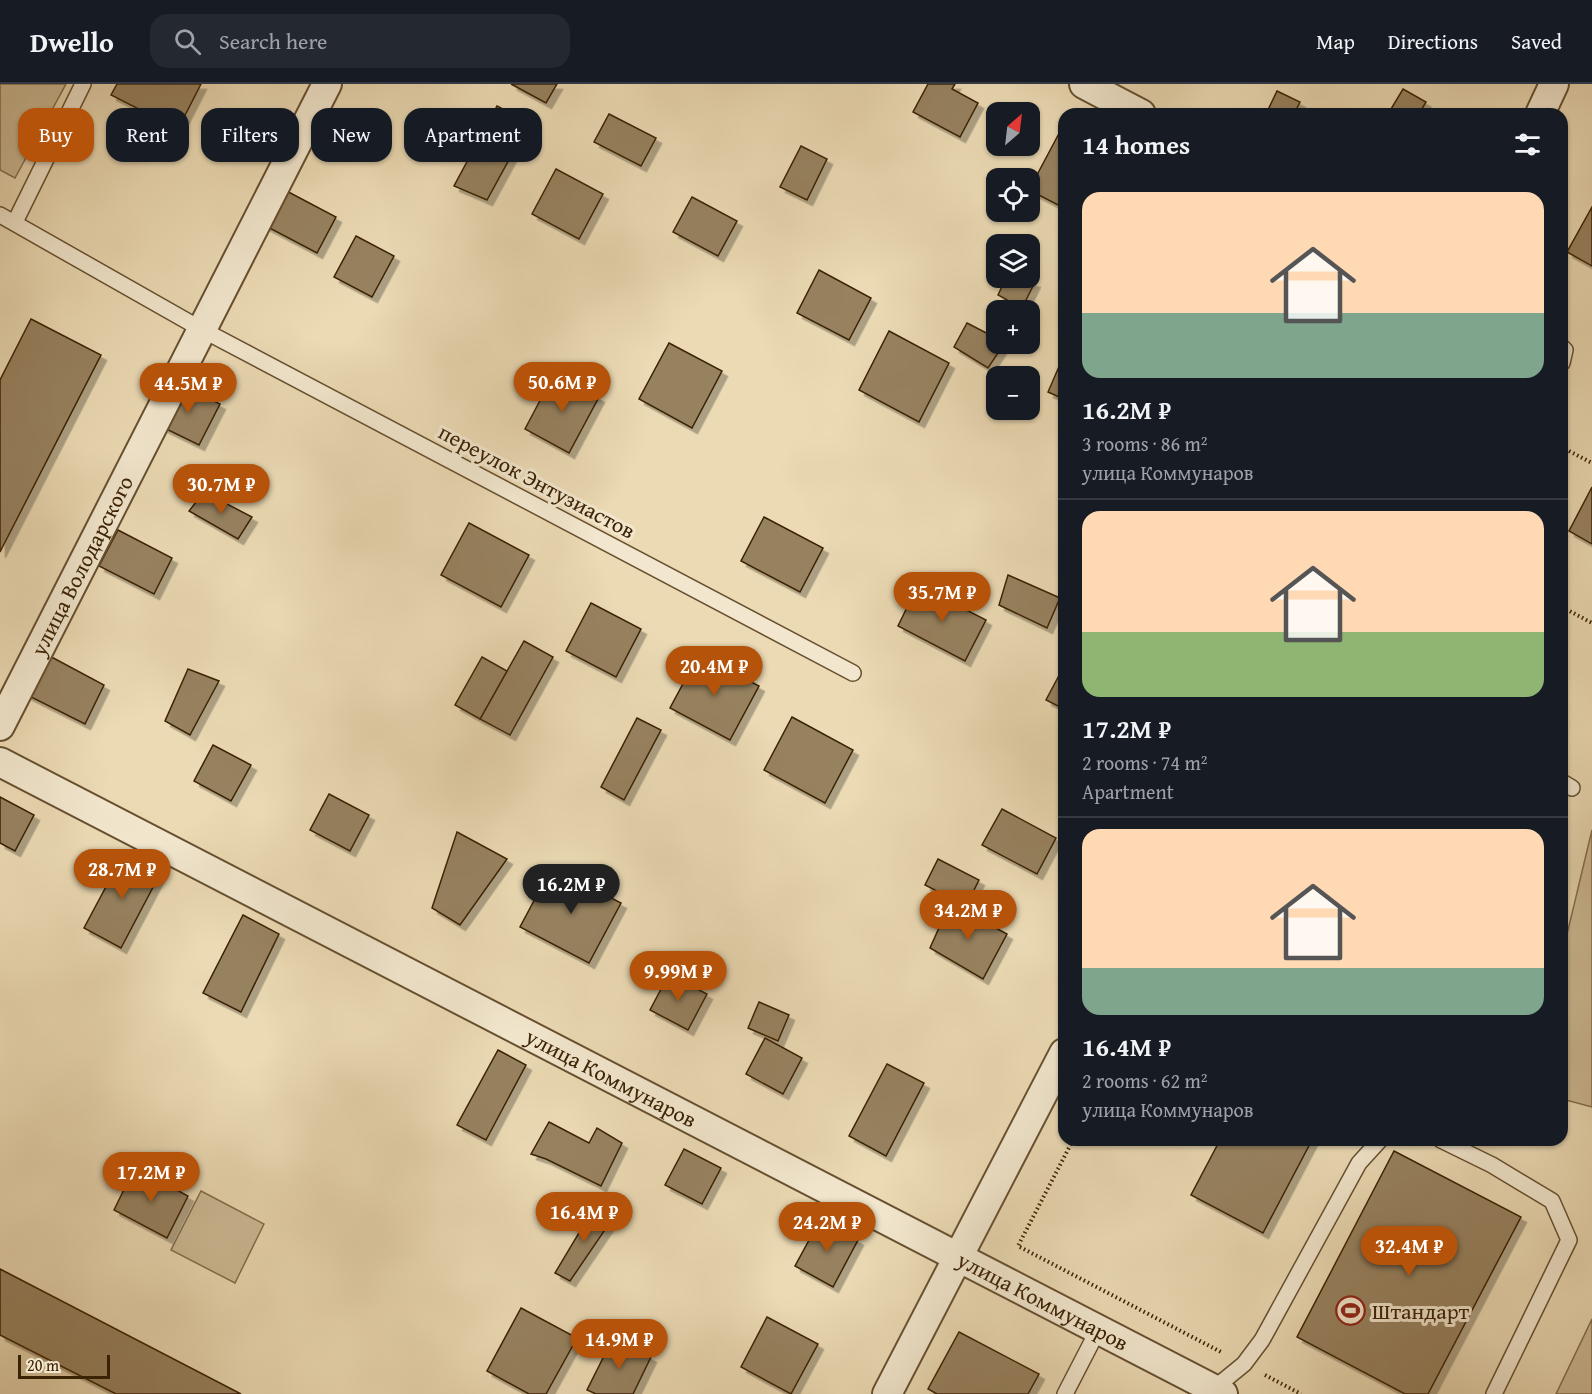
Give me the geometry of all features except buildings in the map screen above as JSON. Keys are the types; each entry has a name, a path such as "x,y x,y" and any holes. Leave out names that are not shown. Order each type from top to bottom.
{"street":[{"name":"улица Володарского","path":"0,726 327,84"},
{"path":"1084,84 1130,108"},
{"path":"1543,108 1554,84"},
{"name":"улица Коммунаров","path":"0,762 1215,1392"},
{"path":"887,1394 1058,1065"}],"lane":[{"path":"15,222 83,84"},
{"name":"переулок Энтузиастов","path":"0,214 201,329 853,673"},
{"path":"1215,1392 1244,1364 1262,1340 1359,1162 1374,1146"},
{"path":"1453,1146 1492,1165 1552,1201 1569,1240 1494,1394"},
{"path":"1065,1394 1098,1330"}],"path":[{"path":"1568,451 1592,463"},
{"path":"1568,610 1592,623"},
{"path":"1070,1146 1018,1246 1301,1394"}],"shaded area":[{"path":"0,84 66,84 53,108 18,108 18,162 24,162 15,178 0,170"},
{"path":"1592,830 1592,1107 1568,1101 1568,930"},
{"path":"201,1191 264,1224 235,1283 171,1250"},
{"path":"1592,1319 1592,1394 1556,1394"}],"place":[{"name":"Штандарт","path":"1351,1311"}]}
